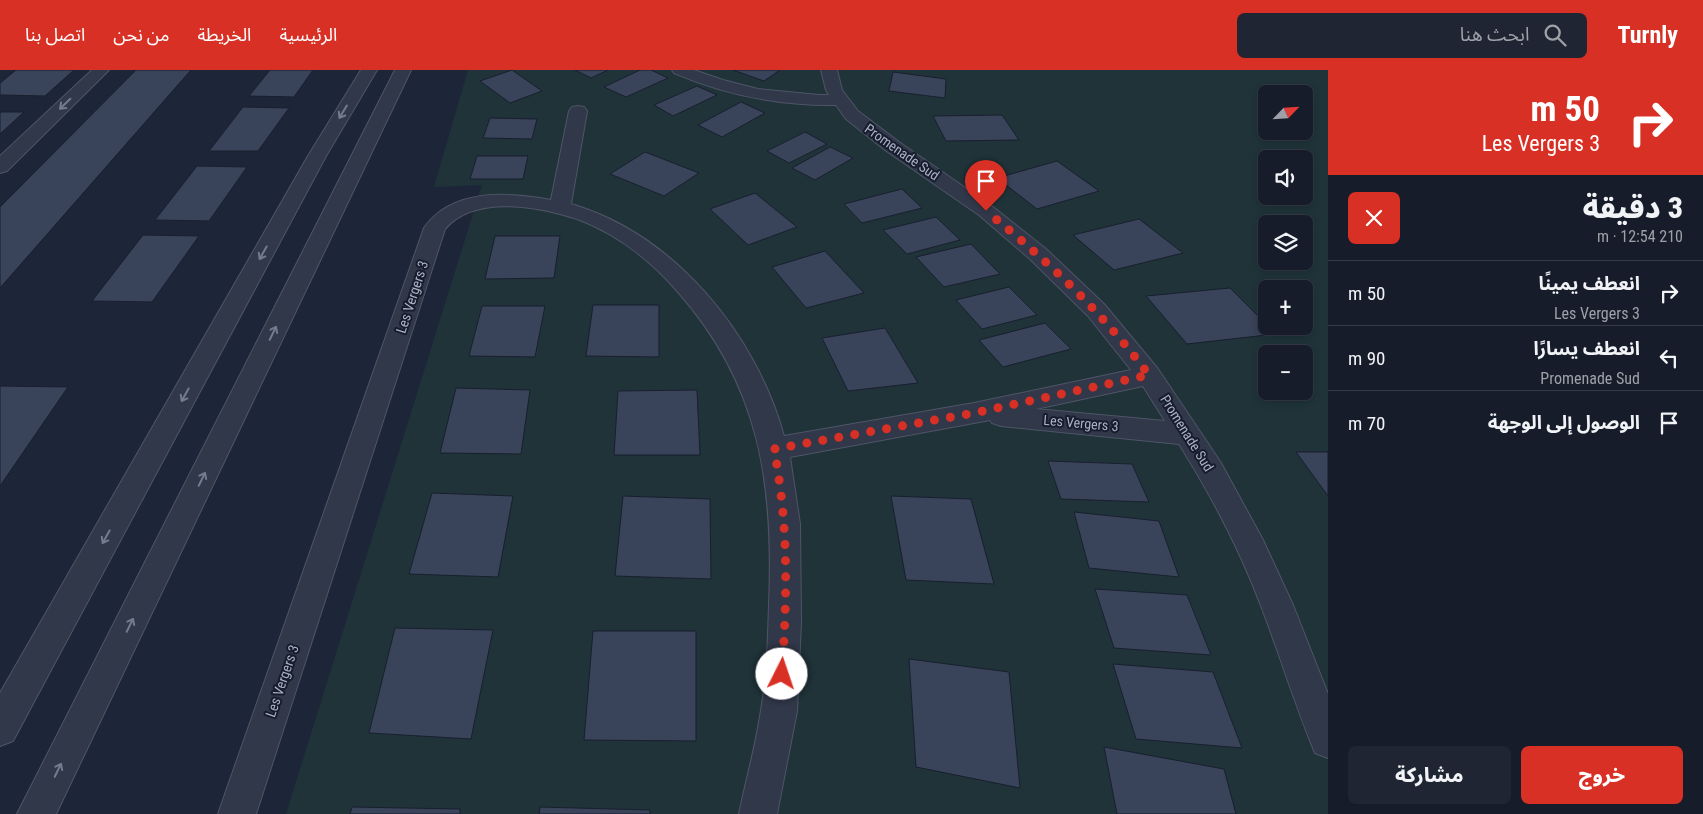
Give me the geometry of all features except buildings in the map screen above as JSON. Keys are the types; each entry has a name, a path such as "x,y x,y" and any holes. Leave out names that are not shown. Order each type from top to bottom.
{"street":[{"path":"0,167 100,70"},
{"path":"0,728 317,156 369,70"},
{"path":"36,814 403,70"},
{"path":"680,70 707,80 762,94 803,99 840,100"},
{"name":"Promenade Sud","path":"829,70 834,90 840,100 863,125 986,211 1038,254 1096,310 1149,375 1211,472 1252,550 1280,614 1328,740"},
{"path":"560,207 578,111"},
{"name":"Les Vergers 3","path":"237,814 435,228 448,213 457,208 478,203 509,202 560,207 589,216 625,234 646,248 691,291 720,329 740,363 757,400 774,449 782,491 786,536 784,638 779,710 758,814"},
{"name":"Les Vergers 3","path":"774,449 974,413 1149,375"},
{"name":"Les Vergers 3","path":"974,413 1188,434"}],"shaded area":[{"path":"468,70 1328,70 1328,814 286,814 482,185 434,187"}],"route":[{"path":"782,674 786,536 782,491 774,449 974,413 1149,375 1121,338 1096,310 1038,254 986,211"}]}
